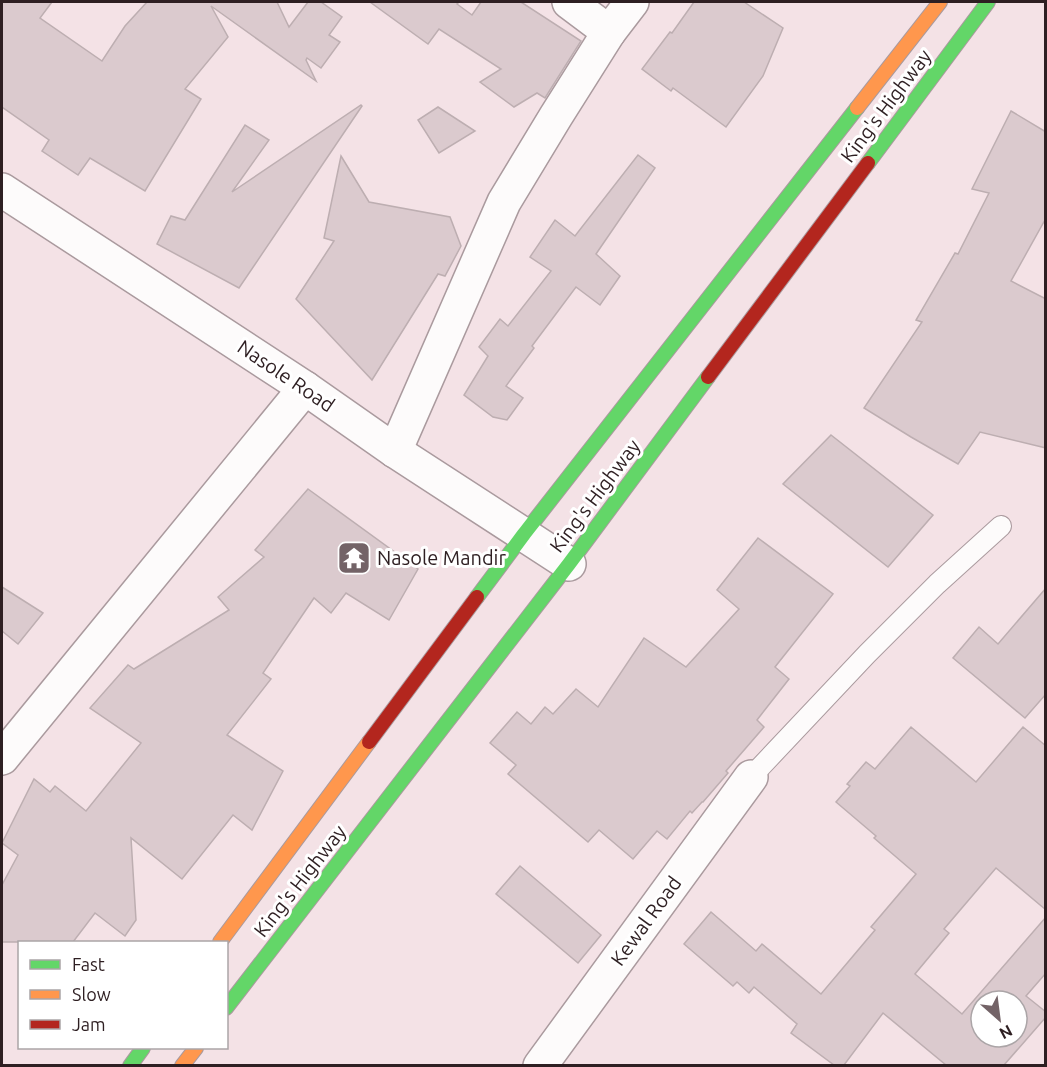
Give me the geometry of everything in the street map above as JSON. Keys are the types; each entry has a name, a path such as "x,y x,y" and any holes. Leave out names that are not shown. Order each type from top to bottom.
{"highway":[{"name":"King's Highway","path":"221,941 524,534 940,2"},
{"name":"King's Highway","path":"228,1005 569,564 988,2"},
{"path":"130,1065 142,1049"},
{"path":"182,1065 194,1049"}],"street":[{"path":"569,2 609,32"},
{"path":"395,451 504,202 555,116 609,32 632,2"},
{"name":"Nasole Road","path":"2,190 569,564"},
{"path":"2,758 305,388"},
{"name":"Kewal Road","path":"540,1065 751,777"}],"lane":[{"path":"751,777 867,654 937,584 1001,526"}],"building":[{"path":"2,2 52,2 40,18 102,61 125,26 147,2 277,2 289,27 308,2 321,2 342,17 329,35 340,42 321,68 307,58 316,81 211,6 228,37 185,89 201,99 145,191 90,158 78,175 42,151 49,140 2,107"},
{"path":"370,2 459,2 457,4 472,15 481,2 521,2 581,41 545,98 537,93 514,107 480,82 501,69 439,29 428,44"},
{"path":"694,2 744,2 783,28 763,76 726,127 673,88 671,91 642,69"},
{"path":"361,105 239,288 157,244 171,216 185,220 245,125 269,140 232,192"},
{"path":"438,107 475,131 439,153 418,120"},
{"path":"1011,111 1046,132 1046,218 1011,281 1046,299 1046,448 980,432 958,464 864,408 922,322 916,320 955,253 958,254 989,193 972,189"},
{"path":"638,155 655,168 596,254 620,276 600,305 576,287 532,346 534,348 506,386 523,398 507,420 493,417 464,395 488,356 479,347 500,319 508,326 551,271 530,257 555,220 575,236"},
{"path":"341,156 369,202 450,217 461,246 445,276 438,274 372,380 296,299 334,241 324,238"},
{"path":"831,435 933,515 888,567 783,484"},
{"path":"308,489 418,569 389,620 346,593 331,613 314,598 263,673 271,679 227,735 283,771 252,830 233,815 182,879 131,838 136,920 125,936 95,913 74,941 2,942 2,885 18,855 2,843 34,779 50,792 55,786 86,811 141,743 90,708 128,665 134,669 229,610 218,597 264,557 255,550"},
{"path":"758,538 833,594 775,667 789,679 757,720 764,727 703,802 692,813 690,811 667,839 657,831 633,859 599,830 588,842 508,774 516,765 490,743 517,712 531,724 545,707 553,714 576,689 598,707 644,638 686,667 739,609 717,590"},
{"path":"2,587 43,613 18,644 2,631"},
{"path":"1046,588 1046,694 1025,718 953,658 979,627 998,644"},
{"path":"911,727 976,782 1023,727 1046,746 1046,910 996,868 944,929 949,933 915,974 962,1014 969,1006 969,1049 1018,1049 1004,1065 946,1065 883,1013 844,1065 834,1065 791,1033 797,1024 754,987 749,993 737,982 733,986 684,944 711,912 756,951 762,944 821,994 875,930 871,927 916,874 836,802 850,786 847,784 866,762 875,769"},
{"path":"520,866 601,935 578,963 496,894"},
{"path":"1046,917 1046,973 1029,993 1029,989 984,989"},
{"path":"1029,998 1046,1012 1046,1017 1029,1036"}],"traffic: fast":[{"path":"868,163 988,2"},
{"path":"477,597 857,108"},
{"path":"228,1005 569,564 708,377"},
{"path":"130,1066 142,1049"}],"traffic: slow":[{"path":"857,108 940,2"},
{"path":"221,941 369,742"},
{"path":"182,1066 195,1049"}],"traffic: jam":[{"path":"708,377 868,163"},
{"path":"369,742 477,597"}],"place":[{"name":"Nasole Mandir","path":"354,558"}]}
